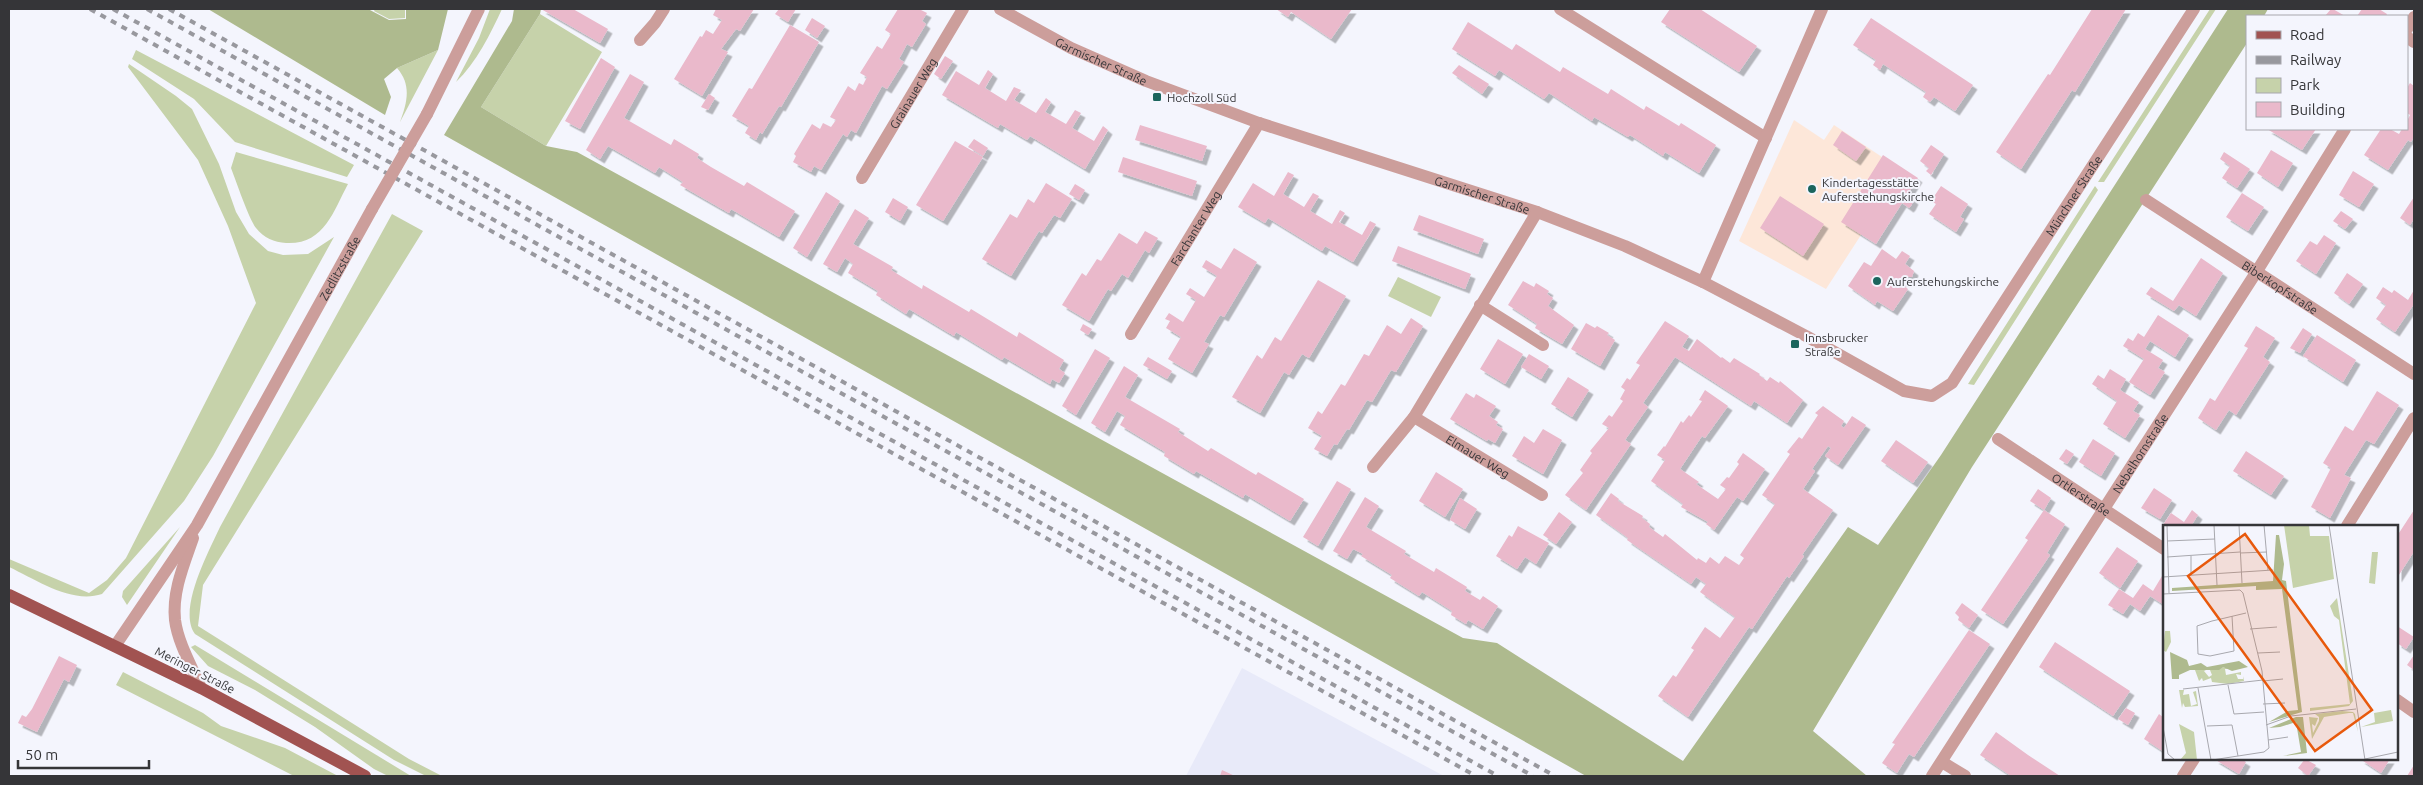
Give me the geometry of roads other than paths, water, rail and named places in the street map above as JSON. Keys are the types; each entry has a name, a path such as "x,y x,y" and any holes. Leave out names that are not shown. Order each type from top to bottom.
{"main road":[{"name":"Meringer Straße","path":"9,595 201,688 365,776"}],"street":[{"name":"Zedlitzstraße","path":"115,646 197,524 426,114 479,9"},
{"path":"640,40 664,9"},
{"name":"Grainauer Weg","path":"862,178 963,9"},
{"name":"Garmischer Straße","path":"1000,9 1071,48 1120,71 1259,122 1537,212 1625,246 1703,282 1806,336 1904,391 1932,396 1952,383"},
{"path":"1560,9 1766,138"},
{"path":"1703,282 1822,9"},
{"name":"Münchner Straße","path":"1952,383 2194,9"},
{"name":"Farchanter Weg","path":"1131,334 1259,122"},
{"name":"Nebelhornstraße","path":"1932,776 2257,271 2344,130"},
{"name":"Biberkopfstraße","path":"2146,200 2414,374"},
{"path":"1373,467 1414,417 1537,212"},
{"path":"1480,305 1543,345"},
{"name":"Elmauer Weg","path":"1414,417 1542,495"},
{"path":"2348,525 2414,418"},
{"name":"Ortlerstraße","path":"1998,439 2163,548"},
{"name":"Zedlitzstraße","path":"197,524 178,586 175,621 180,640 201,688"},
{"path":"2398,701 2414,712"},
{"path":"2183,776 2193,760"},
{"path":"1942,762 1964,776"}],"railway":[{"path":"90,9 1476,776"},
{"path":"113,9 1498,776"},
{"path":"147,9 1533,776"},
{"path":"169,9 1555,776"}],"place":[{"name":"Hochzoll Süd","path":"1157,97"},
{"name":"Kindertagesstätte Auferstehungskirche","path":"1812,189"},
{"name":"Auferstehungskirche","path":"1877,281"},
{"name":"Innsbrucker Straße","path":"1795,344"}]}
